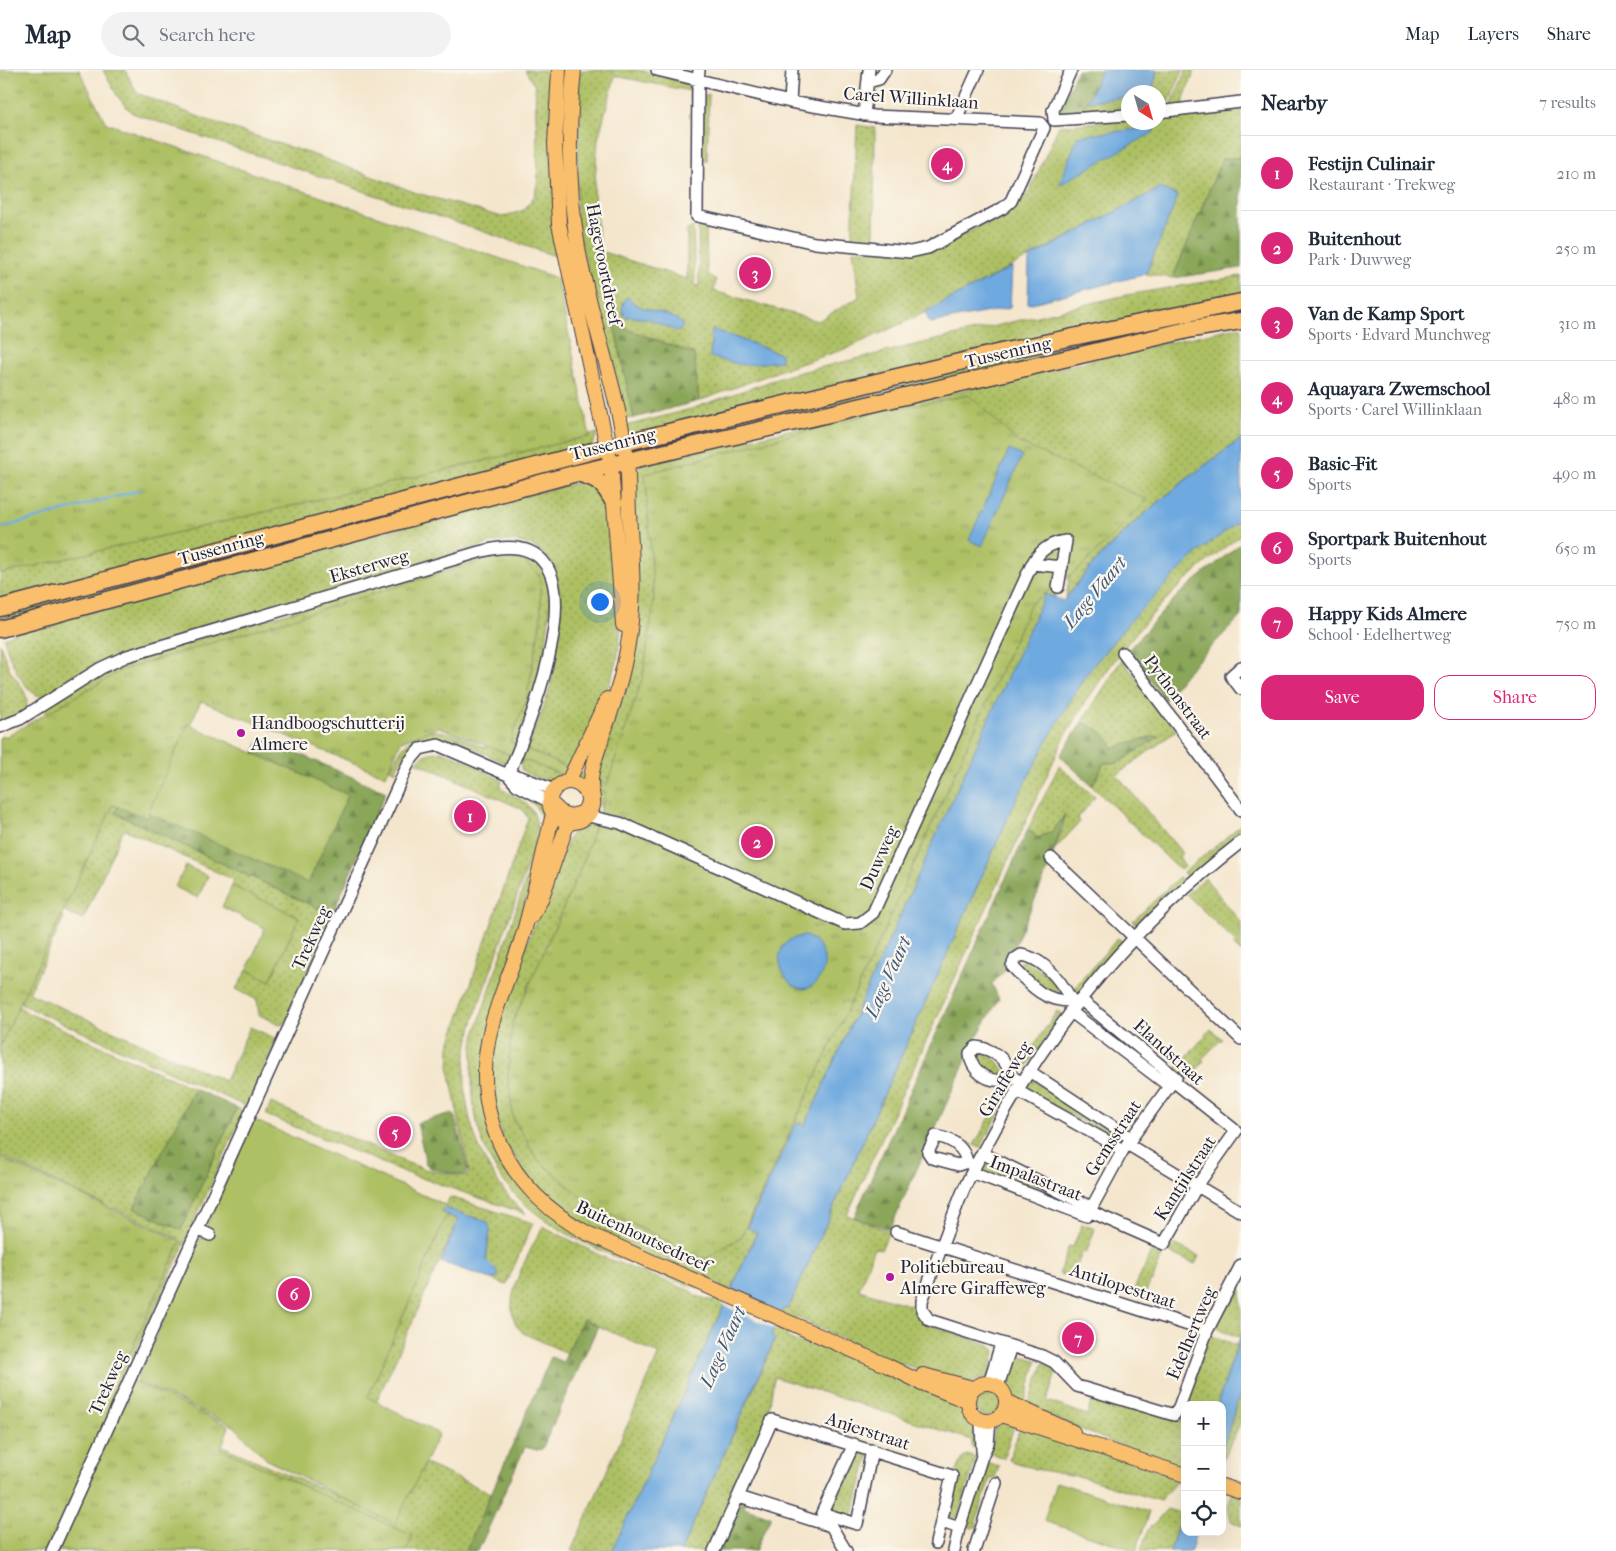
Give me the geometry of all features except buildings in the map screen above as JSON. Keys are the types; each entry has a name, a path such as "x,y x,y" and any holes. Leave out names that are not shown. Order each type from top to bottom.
{"highway":[{"name":"Tussenring","path":"3,607 616,445 1001,352 1241,302"},
{"name":"Tussenring","path":"6,627 577,473 1192,329 1241,321"},
{"path":"577,473 595,478 604,485 614,503"}],"main road":[{"path":"549,70 559,94"},
{"name":"Hagevoortdreef","path":"559,70 555,144 559,224 616,445"},
{"name":"Hagevoortdreef","path":"574,70 569,146 574,224 619,463"},
{"name":"Buitenhoutsedreef","path":"619,463 614,503 624,651"},
{"name":"Buitenhoutsedreef","path":"523,934 542,898 555,860 583,808 621,667 632,607 619,463"},
{"name":"Buitenhoutsedreef","path":"568,782 621,667"},
{"path":"568,782 577,783 583,808 562,821 552,802 568,782"},
{"name":"Buitenhoutsedreef","path":"552,802 523,934 492,1024 486,1053 485,1082 488,1111 506,1157 524,1183 545,1206 562,1219 587,1232 888,1366 922,1383 970,1395"},
{"path":"991,1419 1006,1401 1005,1395 994,1384 978,1385 970,1395 969,1409 991,1419 1092,1444 1181,1474"},
{"path":"1006,1401 1072,1431 1092,1444"},
{"path":"1226,1487 1239,1491"}],"street":[{"name":"Carel Willinklaan","path":"657,70 699,75 790,102 864,115 1040,123 1044,128 1011,202 928,248 910,252 815,243 697,216 699,75"},
{"path":"790,102 792,70"},
{"path":"864,115 868,76 879,79 885,70"},
{"path":"956,119 978,70"},
{"path":"1072,70 1053,110 1053,116 1058,121 1121,116"},
{"path":"1166,111 1241,102"},
{"name":"Duwweg","path":"583,808 844,924 860,923 873,913 1032,564 1038,553 1048,546 1066,541 1058,587"},
{"name":"Eksterweg","path":"0,727 20,719 101,668 127,656 479,552 497,547 515,546 534,551 546,564 554,582 556,601 542,687 508,775"},
{"path":"1032,564 1062,567"},
{"name":"Pythonstraat","path":"1123,653 1241,810"},
{"path":"1241,667 1231,676 1241,688"},
{"name":"Trekweg","path":"52,1551 409,762 420,749 438,745 508,775 521,777 552,802"},
{"name":"Giraffeweg","path":"1006,1345 929,1320 924,1315 922,1301 971,1167 982,1153 1016,1083 1029,1071 1074,1004 1134,936 1190,883 1241,842"},
{"path":"1051,858 1241,1039"},
{"path":"1021,955 1026,955 1042,965 1057,978 1074,1004 1050,999 1032,987 1012,966 1015,959 1021,955"},
{"name":"Elandstraat","path":"1074,1004 1176,1078 1171,1083 1236,1131"},
{"path":"1029,1071 1127,1144"},
{"path":"1016,1083 1127,1144 1241,1212"},
{"name":"Gemsstraat","path":"1089,1212 1127,1144 1171,1083"},
{"name":"Kantjilstraat","path":"1164,1244 1197,1186 1236,1131"},
{"name":"Impalastraat","path":"982,1153 1089,1212"},
{"name":"Impalastraat","path":"971,1167 1089,1212 1164,1244"},
{"path":"197,1229 210,1235"},
{"name":"Antilopestraat","path":"896,1232 1208,1331"},
{"name":"Edelhertweg","path":"1006,1345 1054,1362 1077,1386 1174,1415 1179,1407 1208,1331 1241,1265"},
{"path":"994,1384 1006,1345"},
{"path":"954,1551 991,1419"},
{"name":"Anjerstraat","path":"739,1497 772,1420 952,1476 942,1522"},
{"path":"854,1444 822,1513 857,1524 872,1450"},
{"path":"974,1551 996,1483"},
{"path":"714,1551 739,1497 831,1526 846,1551"},
{"path":"936,1543 942,1522 960,1528"}],"green space":[{"path":"0,70 79,70 106,123 557,278 590,436 0,574"},
{"path":"103,70 125,70 137,93 207,120 317,156 417,193 502,217 524,210 535,195 538,178 535,86 525,70 546,70 554,89 561,258 132,113 118,97"},
{"path":"582,70 640,70 692,85 695,88 693,98 690,99 690,91 615,76 598,139 594,194 600,251 687,279 687,230 693,227 695,285 699,286 698,225 699,223 706,223 707,273 716,280 714,291 818,321 859,297 853,250 934,250 1010,210 1028,194 1059,126 1121,120 1121,130 1166,130 1166,115 1185,114 1188,116 1241,109 1241,157 1222,159 1173,278 1146,274 1178,196 1160,188 914,318 848,348 699,401 694,354 614,325 634,418 623,419 576,222 579,121 576,119 580,72"},
{"path":"1077,70 1102,70 1080,116 1058,114"},
{"path":"1157,70 1183,70 1167,107 1166,85 1154,85"},
{"path":"1186,70 1195,70 1184,98 1184,106 1170,108"},
{"path":"709,94 707,162 701,156 704,95"},
{"path":"1121,98 1121,112 1080,116 1087,101"},
{"path":"857,125 875,128 874,243 852,240"},
{"path":"1241,157 1241,268 1173,278 1222,159"},
{"path":"1241,276 1241,297 628,436 626,426 691,409 788,375 1126,295"},
{"path":"1241,306 1241,316 632,455 632,450 638,448 815,401"},
{"path":"614,324 694,354 699,401 634,418"},
{"path":"1241,326 1241,439 1170,492 1124,532 1103,553 1066,598 1075,541 602,809 599,805 597,770 627,664 632,475 642,464"},
{"path":"969,395 1019,443 1148,500 1079,569 1031,603 884,931 741,1237 705,1259 590,1204 537,1159 513,1118 508,1077 512,1024 582,865 606,792 439,727 401,741 386,776 201,701 147,818 113,805 0,1046 0,737 7,736 122,670 495,557 520,558 540,576 541,619 527,697 510,742 607,785 643,676 654,600 645,474 873,413"},
{"path":"598,433 591,447 0,602 0,546 516,453"},
{"path":"588,480 608,498 621,627 617,662 602,707 571,772 552,784 526,773 521,769 521,760 541,715 555,664 560,613 558,588 552,567 539,551 520,542 491,543 177,637 44,697 36,695 23,682 6,646 4,638 18,632 450,514"},
{"path":"469,492 413,512 0,622 0,612"},
{"path":"1241,519 1241,535 1212,557 1187,580 1141,627 1102,679 1064,738 847,1215 889,1231 881,1250 874,1248 859,1290 915,1307 916,1315 921,1322 990,1345 995,1351 989,1376 974,1382 957,1381 889,1360 796,1316 786,1337 837,1352 959,1401 968,1418 979,1426 978,1449 972,1448 972,1440 774,1377 768,1416 764,1428 708,1551 681,1551 775,1340 771,1335 784,1308 788,1309 1016,800 1047,738 1084,678 1118,634 1176,572"},
{"path":"1241,543 1241,616 1184,675 1165,700 1127,651 1178,595"},
{"path":"516,552 537,562 547,576 551,602 542,675 509,761 503,762 457,742 430,739 417,744 405,754 395,772 390,769 400,752 409,741 420,734 430,731 442,732 455,735 485,748 492,737 198,665 115,813 332,915 287,1019 282,1025 259,1015 257,1000 236,989 247,970 270,981 299,917 232,886 234,880 126,830 122,832 83,920 57,909 70,752 42,708 115,664 482,555"},
{"path":"1058,570 1055,597 1045,595 805,1126 797,1123 747,1227 757,1232 612,1551 571,1551 659,1354 583,1319 567,1353 523,1333 515,1322 512,1309 513,1295 523,1265 543,1226 603,1257 691,1291 696,1296 714,1301 721,1286 706,1276 652,1257 576,1221 532,1184 503,1139 493,1104 491,1075 494,1036 529,938 570,836 575,828"},
{"path":"0,643 10,670 23,689 27,705 25,711 0,724"},
{"path":"1122,659 1176,731 1117,775 1183,854 1179,855 1184,867 1180,870 1092,786 1104,763 1118,763 1158,737 1150,737 1113,748 1091,726 1082,722"},
{"path":"1082,722 1100,732 1108,739 1113,748 1150,737 1160,736 1118,763 1104,763 1092,786 1060,756"},
{"path":"158,724 308,883 348,795 254,753 261,737 386,792 332,915 115,813"},
{"path":"188,724 348,795 308,883 148,813"},
{"path":"441,751 466,760 502,781 500,786 502,789 530,807 535,818 536,839 475,1016 467,1049 465,1071 469,1117 476,1139 496,1180 526,1214 404,1172 266,1115 271,1103 408,1163 428,1170 463,1176 468,1174 469,1171 449,1070 450,1044 528,818 522,809 416,762 426,754"},
{"path":"1059,766 1095,797 1078,818 1080,822 1054,850 1063,827 1064,816 1053,831 1038,838 1028,829"},
{"path":"508,784 541,800 549,817 506,972 481,1097 529,1195 700,1288 669,1279 618,1258 580,1241 548,1222 521,1200 500,1176 485,1149 476,1117 472,1080 474,1037 543,828 536,807 509,788"},
{"path":"1065,814 1050,865 1010,956 1009,967 992,984 999,999 975,1040 890,1229 854,1217 1028,829 1038,838 1053,831"},
{"path":"1241,825 1241,836 1189,878 1183,873"},
{"path":"186,866 208,876 198,898 175,887"},
{"path":"1179,877 1185,882 1139,926 1133,921"},
{"path":"1205,878 1241,922 1241,953 1233,945 1236,942 1186,894"},
{"path":"232,886 299,917 270,981 247,970 265,928 222,907"},
{"path":"55,913 64,917 29,993 225,1081 250,1027 277,1039 247,1107 20,1002"},
{"path":"1118,938 1123,942 1079,993 1074,988"},
{"path":"1024,960 1048,976 1061,993 1058,997 1034,983 1018,964"},
{"path":"15,1003 28,1013 195,1089 134,1208 181,1230 237,1108 244,1111 46,1551 37,1551 40,1544 0,1526 0,1518 43,1538 57,1508 32,1496 75,1403 98,1414 114,1380 49,1350 16,1424 7,1421 10,1420 42,1347 0,1328 0,1318 46,1338 106,1206 0,1156 0,1026 10,1005","holes":["113,1208 178,1238 117,1371 53,1341"]},
{"path":"1057,1011 1063,1015 1027,1066 1022,1063"},
{"path":"1211,1029 1222,1039 1202,1059 1204,1061 1187,1081 1174,1071"},
{"path":"981,1052 998,1061 1005,1072 999,1077 976,1065 975,1057"},
{"path":"1029,1078 1125,1138 1121,1143 1022,1089"},
{"path":"195,1089 237,1108 181,1230 134,1208"},
{"path":"1005,1091 1010,1094 980,1148 974,1145"},
{"path":"452,1113 455,1116 468,1171 462,1175 430,1168 426,1164 417,1123"},
{"path":"254,1120 450,1207 368,1397 439,1434 395,1524 267,1460 234,1426 136,1381"},
{"path":"0,1158 181,1241 120,1375 229,1426 221,1449 413,1536 406,1551 0,1551"},
{"path":"984,1159 1083,1208 978,1170"},
{"path":"450,1197 533,1223 506,1285 491,1279 499,1273 486,1260 490,1230 444,1208"},
{"path":"442,1212 458,1220 374,1407 421,1462 491,1493 466,1551 59,1551 213,1442 381,1515 348,1416"},
{"path":"1082,1224 1095,1229 1086,1253 1082,1252 1073,1278 1059,1274 1069,1246 1073,1247"},
{"path":"1174,1244 1199,1256 1195,1264 1170,1253"},
{"path":"1151,1252 1162,1256 1152,1282 1150,1281 1144,1297 1132,1294"},
{"path":"1241,1273 1240,1337 1224,1332 1216,1327"},
{"path":"583,1319 598,1326 542,1449 537,1450 525,1447 478,1551 466,1551 551,1357 563,1362"},
{"path":"1209,1335 1237,1345 1218,1401 1187,1401"},
{"path":"1014,1354 1037,1360 1024,1406 1013,1398 1003,1383"},
{"path":"1044,1362 1057,1369 1047,1401 1087,1415 1092,1400 1119,1408 1121,1403 1181,1421 1181,1466 1131,1450 1028,1407"},
{"path":"988,1387 994,1388 1002,1396 1002,1408 994,1416 988,1417 982,1416 974,1408 973,1402 974,1396 982,1388"},
{"path":"1241,1391 1241,1422 1226,1452 1226,1438"},
{"path":"1000,1421 1015,1423 1004,1458 990,1453 995,1427"},
{"path":"1021,1424 1179,1478 1160,1501 1082,1477 1035,1469 1009,1460"},
{"path":"852,1449 869,1455 852,1518 830,1509"},
{"path":"967,1455 976,1458 958,1517 953,1520 948,1519 956,1473 959,1465"},
{"path":"986,1462 999,1466 995,1478 990,1479 976,1521 978,1526 972,1528 967,1526 966,1522"},
{"path":"1056,1482 1149,1512 1136,1551 1044,1521"},
{"path":"1232,1493 1241,1496 1241,1526 1231,1521 1228,1507"},
{"path":"746,1501 744,1507 771,1516 755,1551 718,1551 738,1503"},
{"path":"1167,1509 1181,1513 1170,1551 1141,1551 1148,1530"}],"water":[{"path":"1102,70 1157,70 1154,85 1121,85 1121,98 1087,101"},
{"path":"1129,130 1154,130 1154,132 1059,185 1078,136"},
{"path":"1160,188 1178,196 1146,274 1028,304 1029,258"},
{"path":"1012,267 1010,308 930,323 925,312"},
{"path":"628,297 640,306 677,320 683,325 679,332 648,319 624,316 622,308 625,299"},
{"path":"712,329 781,354 781,361 742,365 710,357"},
{"name":"Lage Vaart","path":"1241,439 1241,519 1195,555 1130,621 1085,676 1051,734 1016,800 788,1309 784,1308 771,1335 775,1339 681,1551 612,1551 757,1233 747,1227 797,1122 805,1126 1045,594 1064,601 1082,577 1123,533 1169,493"},
{"path":"1009,450 1022,456 982,546 969,540"},
{"path":"806,936 812,939 820,948 823,953 824,965 820,977 810,987 800,988 790,983 783,973 780,961 781,949 790,940"},
{"path":"444,1208 488,1222 490,1230 486,1260 499,1273 498,1277 491,1279 441,1262 458,1220 442,1212"},
{"path":"1241,1335 1241,1391 1226,1438 1226,1401 1218,1401"},
{"path":"1181,1515 1181,1536 1195,1536 1191,1551 1170,1551"}],"pier":[{"path":"729,1289 783,1314 777,1330 721,1304"}],"waterway":[{"path":"0,528 140,490"}],"place":[{"name":"Aquayara Zwemschool","path":"947,164"},
{"name":"Van de Kamp Sport","path":"755,273"},
{"name":"Handboogschutterij Almere","path":"241,733"},
{"name":"Festijn Culinair","path":"470,816"},
{"name":"Buitenhout","path":"757,842"},
{"name":"Basic-Fit","path":"395,1132"},
{"name":"Politiebureau Almere Giraffeweg","path":"890,1277"},
{"name":"Sportpark Buitenhout","path":"294,1294"},
{"name":"Happy Kids Almere","path":"1078,1338"}]}
